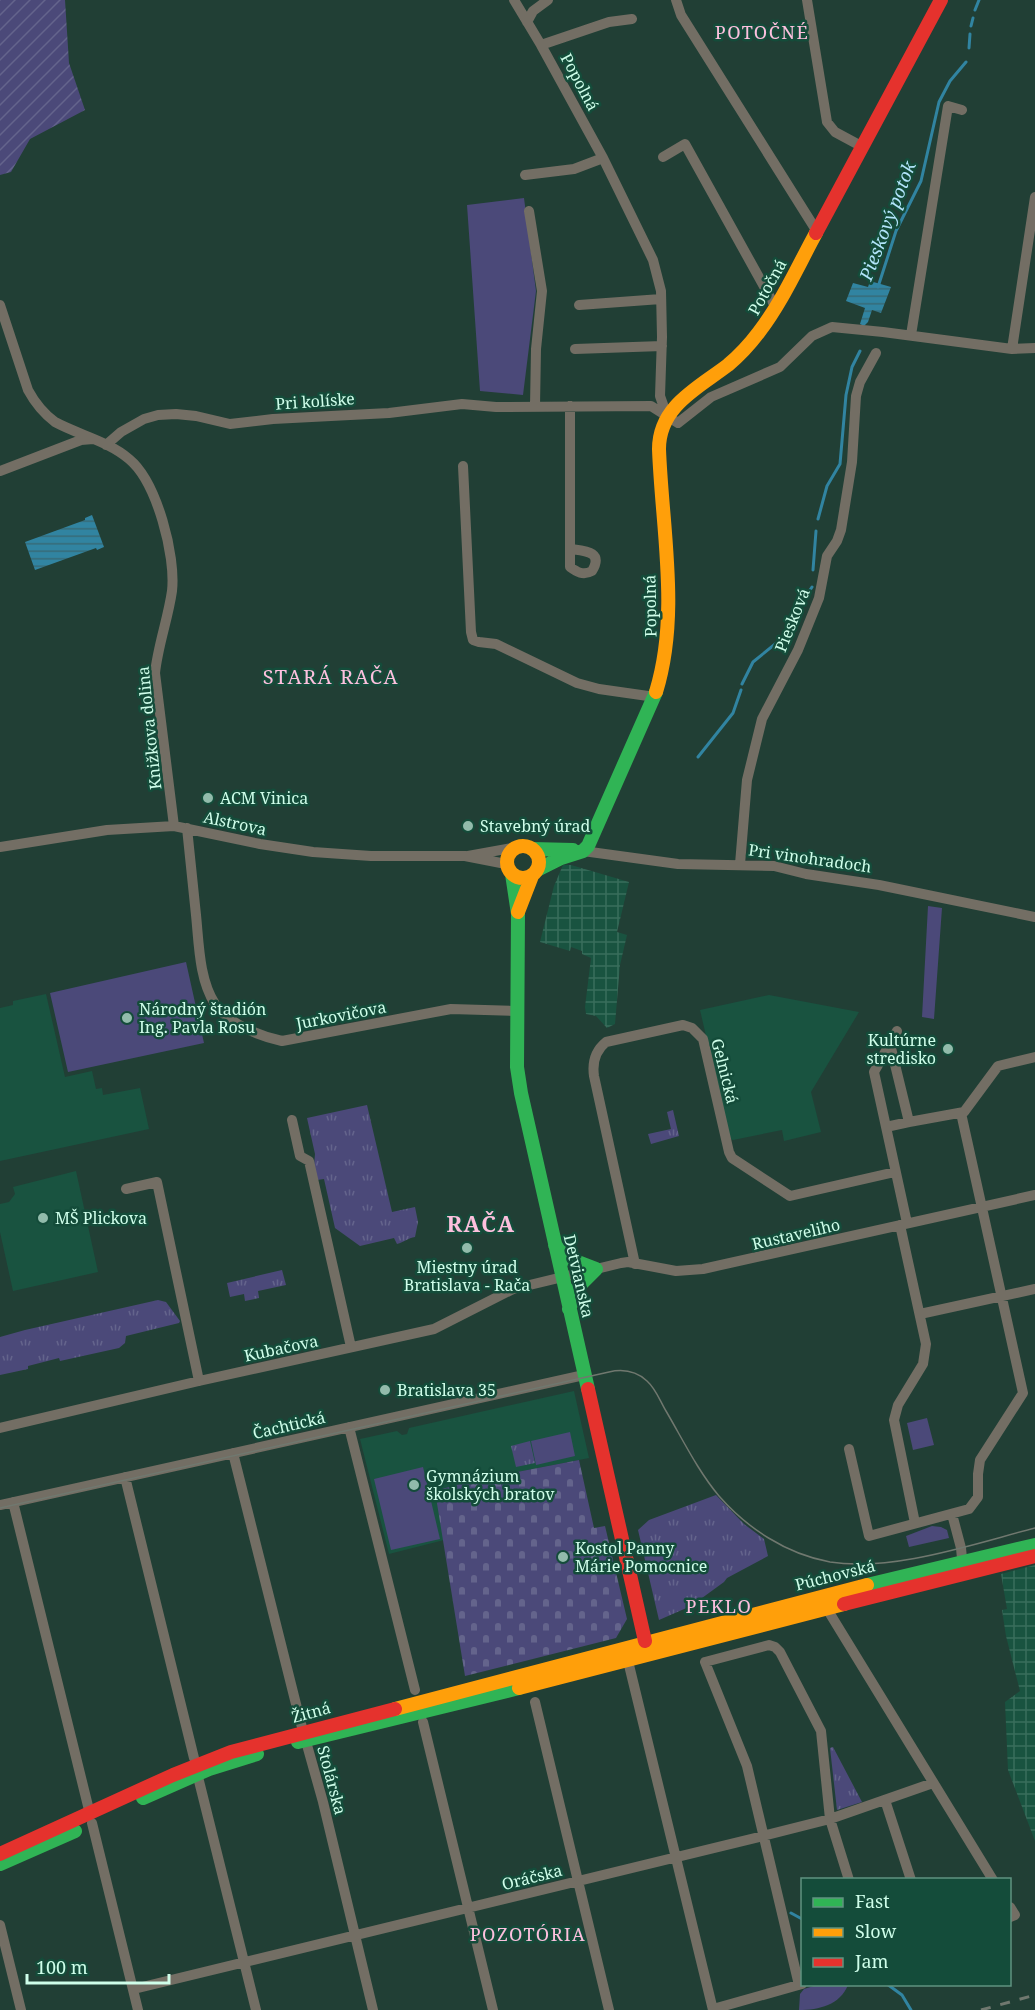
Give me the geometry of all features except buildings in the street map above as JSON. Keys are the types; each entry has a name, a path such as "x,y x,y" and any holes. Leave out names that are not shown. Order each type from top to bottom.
{"street":[{"name":"Popolná","path":"514,0 603,158 653,260 661,299 660,396 667,417 660,431 668,618 663,677 591,841 581,851"},
{"path":"527,22 533,11 548,0"},
{"path":"676,0 681,15 816,230"},
{"path":"807,0 827,122 836,132 861,146"},
{"name":"Potočná","path":"667,417 678,403 740,355 757,337 776,308 941,0"},
{"path":"541,45 609,22 632,19"},
{"path":"911,335 948,106 962,110"},
{"path":"663,157 685,144 776,308"},
{"path":"525,176 574,169 603,158"},
{"path":"1012,349 1035,197"},
{"path":"529,211 542,291 536,349 535,406"},
{"path":"579,306 661,299"},
{"name":"Knižkova dolina","path":"0,305 28,390 35,402 55,422 106,445 129,459 140,471 152,491 161,514 171,561 172,589 155,673 174,826"},
{"path":"667,417 678,423 711,397 780,367 812,336 832,327 1012,349 1035,348"},
{"path":"575,349 662,346"},
{"name":"Piesková","path":"740,864 747,780 762,718 798,650 819,598 827,556 841,530 852,462 856,396 860,382 876,353"},
{"name":"Pri kolíske","path":"106,445 131,426 158,415 196,416 230,424 462,404 496,408 651,406 667,417"},
{"path":"570,406 570,549"},
{"path":"0,471 81,440 93,439"},
{"path":"463,466 473,640 496,644 577,683 599,689 656,697"},
{"name":"Alstrova","path":"0,847 107,830 174,826 260,844 313,852 370,856 465,856 517,847"},
{"name":"Jurkovičova","path":"187,828 204,976 215,1004 236,1023 256,1033 282,1041 451,1009 517,1011"},
{"path":"535,873 539,859 532,849 525,846 517,847 509,853 509,869 521,879 535,873 581,851"},
{"name":"Pri vinohradoch","path":"532,849 543,851 563,849 678,864 740,864 784,868 1035,917"},
{"name":"Alstrova","path":"465,856 509,869"},
{"name":"Detvianska","path":"509,869 518,914 517,1067 520,1094 645,1641"},
{"name":"Detvianska","path":"518,914 535,873"},
{"name":"Gelnická","path":"635,1263 594,1076 593,1064 598,1049 608,1041 683,1025 694,1030 703,1039 732,1158 790,1196 895,1172"},
{"path":"897,1031 874,1072 895,1172 926,1344 923,1364 898,1405 894,1420 915,1523"},
{"path":"890,1044 909,1122"},
{"path":"886,1127 961,1113 970,1105 998,1066 1035,1057"},
{"path":"849,1449 869,1536 969,1509 978,1497 980,1460 1023,1391 961,1113"},
{"path":"292,1120 300,1156 309,1161 351,1347"},
{"path":"126,1189 157,1182 199,1381"},
{"name":"Rustaveliho","path":"562,1277 621,1263 676,1270 703,1269 1035,1195"},
{"path":"555,1245 570,1259 597,1269 578,1287 569,1309"},
{"name":"Kubačova","path":"0,1428 434,1329 507,1292 562,1277"},
{"path":"920,1314 1035,1289"},
{"name":"Čachtická","path":"0,1505 584,1375"},
{"path":"350,1427 415,1690"},
{"name":"Stolárska","path":"233,1453 373,2010"},
{"path":"125,1477 194,1758"},
{"path":"13,1502 138,2010"},
{"path":"952,1514 963,1569 956,1575"},
{"name":"Púchovská","path":"645,1641 945,1565 962,1556 986,1556 1035,1545"},
{"name":"Púchovská","path":"628,1661 1035,1556"},
{"path":"816,1597 828,1608 845,1642 992,1878"},
{"path":"666,1651 645,1641 628,1661 713,2010 801,1984 747,1766 705,1662 769,1645 780,1652 821,1731 830,1819 848,1878"},
{"name":"Žitná","path":"0,1854 91,1819 209,1769 304,1736 645,1641"},
{"name":"Žitná","path":"304,1736 628,1661"},
{"path":"535,1702 609,2010"},
{"path":"423,1722 493,2010"},
{"path":"199,1781 256,2010"},
{"name":"Oráčska","path":"134,1989 830,1819 933,1783"},
{"path":"885,1800 910,1878"},
{"name":"Žitná","path":"0,1864 39,1848 91,1819"},
{"path":"0,1925 21,2010"}],"shaded area":[{"path":"563,865 571,865 629,882 617,932 627,935 620,965 615,1024 607,1028 596,1016 586,1014 591,958 571,947 570,951 540,942 554,886"},
{"path":"46,994 65,1077 92,1071 96,1089 102,1088 103,1095 140,1088 149,1129 0,1161 0,1008 13,1005 13,1001"},
{"path":"769,995 859,1012 811,1092 821,1132 784,1141 782,1130 733,1140 730,1139 700,1010"},
{"name":"MŠ Plickova","path":"76,1171 98,1272 13,1291 0,1232 0,1204 9,1202 15,1194 13,1187"},
{"path":"574,1391 589,1458 470,1481 436,1491 444,1540 389,1554 360,1439 397,1431 402,1435 407,1434 409,1428"},
{"path":"1035,1565 1035,1841 1008,1770 1005,1702 1020,1691 1006,1636 1002,1610 1007,1609 1001,1574"}],"green space":[{"path":"0,0 65,0 69,63 85,110 30,139 11,172 0,175"},
{"path":"524,198 536,291 523,395 480,391 467,205"},
{"path":"928,906 942,908 934,1019 922,1017"},
{"name":"Národný štadión Ing. Pavla Rosu","path":"186,962 204,1043 68,1072 50,993"},
{"path":"367,1105 392,1212 415,1207 418,1222 415,1237 397,1244 394,1238 360,1246 335,1228 324,1179 317,1180 314,1166 315,1154 307,1118"},
{"path":"673,1110 679,1136 651,1144 648,1134 671,1129 667,1112"},
{"path":"282,1270 286,1285 258,1291 259,1298 245,1301 244,1294 230,1297 227,1283"},
{"path":"158,1300 166,1302 180,1321 179,1323 126,1336 125,1343 119,1348 60,1361 59,1358 28,1366 28,1369 0,1375 0,1337"},
{"path":"927,1418 934,1445 913,1450 907,1423"},
{"path":"570,1432 575,1456 536,1465 531,1441"},
{"path":"530,1441 535,1463 516,1467 511,1446"},
{"path":"579,1460 594,1528 605,1526 627,1619 616,1638 465,1676 435,1491 470,1481"},
{"path":"423,1467 440,1539 391,1550 374,1479"},
{"path":"716,1495 744,1524 764,1539 768,1556 727,1578 691,1606 659,1620 638,1530 649,1520"},
{"path":"932,1526 947,1530 949,1538 909,1547 906,1536"},
{"path":"833,1747 862,1802 837,1810 830,1748"},
{"path":"814,1986 847,1986 840,1997 828,2005 799,2010 800,1994 804,1989"}],"water":[{"path":"870,281 891,287 881,313 872,310 864,326 860,324 865,308 846,301 853,283 868,287"},
{"path":"92,515 104,547 35,570 25,542 85,520"}],"waterway":[{"name":"Pieskový potok","path":"975,10 979,0"},
{"name":"Pieskový potok","path":"971,26 973,18"},
{"name":"Pieskový potok","path":"969,48 970,34"},
{"name":"Pieskový potok","path":"878,287 896,231 921,181 939,102 950,81 966,62"},
{"name":"Pieskový potok","path":"818,519 827,486 840,464 846,395 852,367 860,351"},
{"name":"Pieskový potok","path":"813,570 816,531"},
{"name":"Pieskový potok","path":"742,684 753,662 785,636 791,620 812,587"},
{"name":"Pieskový potok","path":"698,757 733,713 741,690"},
{"name":"Pieskový potok","path":"791,1913 801,1918"},
{"name":"Pieskový potok","path":"890,1986 902,1995 911,2010"}],"tram line":[{"path":"0,1508 619,1371 638,1375 650,1384 704,1476 730,1508 768,1538 798,1553 830,1562 880,1563 933,1555 1035,1528"}],"railway":[{"path":"981,2010 1035,1995"}],"traffic: fast":[{"path":"537,870 561,858 583,851 588,846 656,692"},
{"path":"532,849 573,850"},
{"path":"512,874 518,914 517,1067 588,1389"},
{"path":"555,1245 570,1259 596,1269 578,1287 569,1309"},
{"path":"867,1585 1035,1545"},
{"path":"298,1742 519,1688"},
{"path":"143,1798 209,1769 257,1754"},
{"path":"0,1864 75,1831"}],"traffic: slow":[{"path":"656,692 667,633 668,602 659,449 661,434 666,421 682,400 728,365 756,336 782,296 816,233"},
{"path":"523,846 535,850 539,862 535,874 523,878 511,874 507,862 511,850 523,846"},
{"path":"518,912 532,876"},
{"path":"395,1709 867,1585"},
{"path":"519,1688 844,1604"}],"traffic: jam":[{"path":"816,233 941,0"},
{"path":"588,1389 645,1641"},
{"path":"844,1604 1035,1556"},
{"path":"0,1854 173,1775 231,1752 395,1709"}],"place":[{"name":"ACM Vinica","path":"208,798"},
{"name":"Stavebný úrad","path":"468,826"},
{"name":"Národný štadión Ing. Pavla Rosu","path":"127,1018"},
{"name":"Kultúrne stredisko","path":"948,1049"},
{"name":"MŠ Plickova","path":"43,1218"},
{"name":"Miestny úrad Bratislava - Rača","path":"467,1248"},
{"name":"Bratislava 35","path":"385,1390"},
{"name":"Gymnázium školských bratov","path":"414,1485"},
{"name":"Kostol Panny Márie Pomocnice","path":"563,1557"}],"district":[{"name":"POTOČNÉ","path":"762,33"},
{"name":"STARÁ RAČA","path":"331,677"},
{"name":"RAČA","path":"481,1224"},
{"name":"PEKLO","path":"719,1607"},
{"name":"POZOTÓRIA","path":"528,1935"}]}
